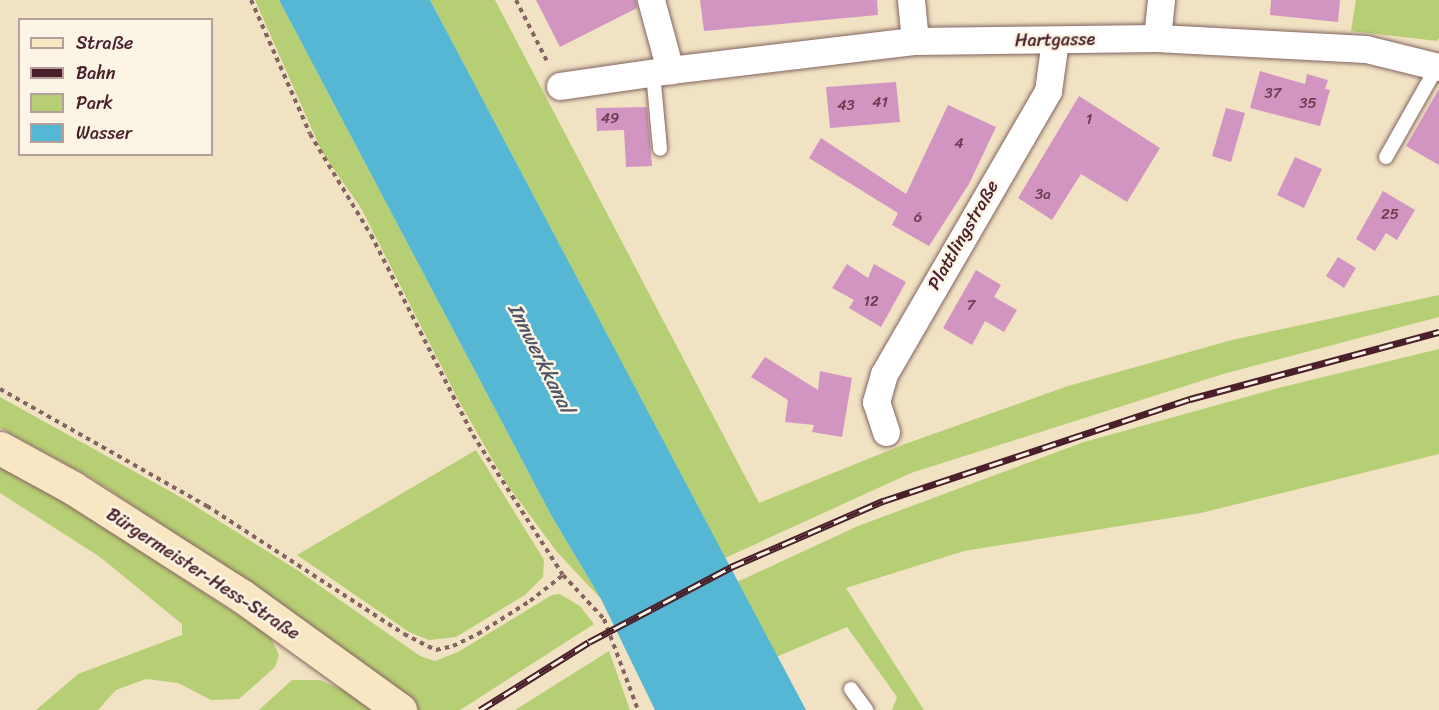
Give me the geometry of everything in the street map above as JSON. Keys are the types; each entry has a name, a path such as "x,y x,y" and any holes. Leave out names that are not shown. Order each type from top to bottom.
{"main road":[{"name":"Bürgermeister-Hess-Straße","path":"0,448 73,488 242,596 400,710"}],"street":[{"path":"651,0 661,72"},
{"path":"911,0 915,41"},
{"path":"1157,38 1161,0"},
{"name":"Hartgasse","path":"560,86 915,41 1157,38 1366,49 1438,67"},
{"name":"Plattlingstraße","path":"886,432 876,402 884,374 1048,92 1055,40"}],"lane":[{"path":"1386,157 1438,67"},
{"path":"660,149 661,72"},
{"path":"851,689 866,710"}],"path":[{"path":"251,0 310,134 371,235 473,435 563,575 604,619 638,710"},
{"path":"516,0 560,86"},
{"path":"0,389 207,506 404,634 436,650 453,646 478,634 530,602 563,575"}],"green space":[{"path":"255,0 279,0 551,515 601,599 557,552 506,483 460,403 361,208 322,152"},
{"path":"430,0 495,0 759,503 905,444 1068,386 1232,340 1439,295 1439,317 1223,374 911,473 725,558"},
{"path":"1356,0 1439,0 1439,38 1437,41 1351,31"},
{"path":"1439,349 1439,454 1201,513 964,551 846,588 924,710 892,710 897,697 847,627 776,657 737,582 858,526 1084,442 1278,388"},
{"path":"0,397 184,499 297,570 420,656 435,661 458,652 552,595 560,594 580,606 594,624 460,710 419,710 373,672 226,567 90,477 0,428"},
{"path":"476,450 544,560 543,577 525,595 456,637 429,640 409,632 297,555"},
{"path":"0,464 73,507 270,636 279,655 275,667 239,699 211,700 178,683 146,679 116,690 98,710 36,710 78,674 182,635 182,624 100,557 0,493"},
{"path":"609,651 630,710 515,710"},
{"path":"292,680 320,680 346,691 371,710 259,710"}],"water":[{"name":"Innwerkkanal","path":"279,0 430,0 806,710 655,710 601,599 551,515"}],"building":[{"path":"536,0 636,0 637,8 560,47"},
{"path":"700,0 877,0 878,15 704,31"},
{"path":"1271,0 1340,0 1338,22 1270,15"},
{"path":"1260,71 1305,84 1307,74 1328,80 1325,89 1330,90 1320,126 1250,108"},
{"path":"896,82 900,122 830,128 826,87"},
{"path":"1439,89 1439,165 1406,146"},
{"path":"1079,96 1160,148 1127,202 1081,174 1052,220 1018,198"},
{"path":"948,105 996,127 969,184 929,246 892,225 898,213 809,158 821,138 906,194"},
{"path":"647,107 652,166 626,167 624,130 597,131 596,108"},
{"path":"1226,108 1245,113 1231,162 1212,156"},
{"path":"1295,157 1322,169 1304,208 1277,195"},
{"path":"1383,191 1415,210 1397,240 1386,233 1375,251 1356,239"},
{"path":"1338,257 1356,268 1344,288 1326,276"},
{"path":"847,264 868,278 874,264 906,282 881,327 849,308 854,300 832,288"},
{"path":"976,270 1001,285 994,297 1017,310 1004,332 985,321 972,345 943,328"},
{"path":"765,357 818,390 820,371 852,378 842,437 812,432 814,425 785,422 788,400 751,377"}],"railway":[{"path":"480,710 589,642 731,567 883,501 1190,399 1439,332"}]}
